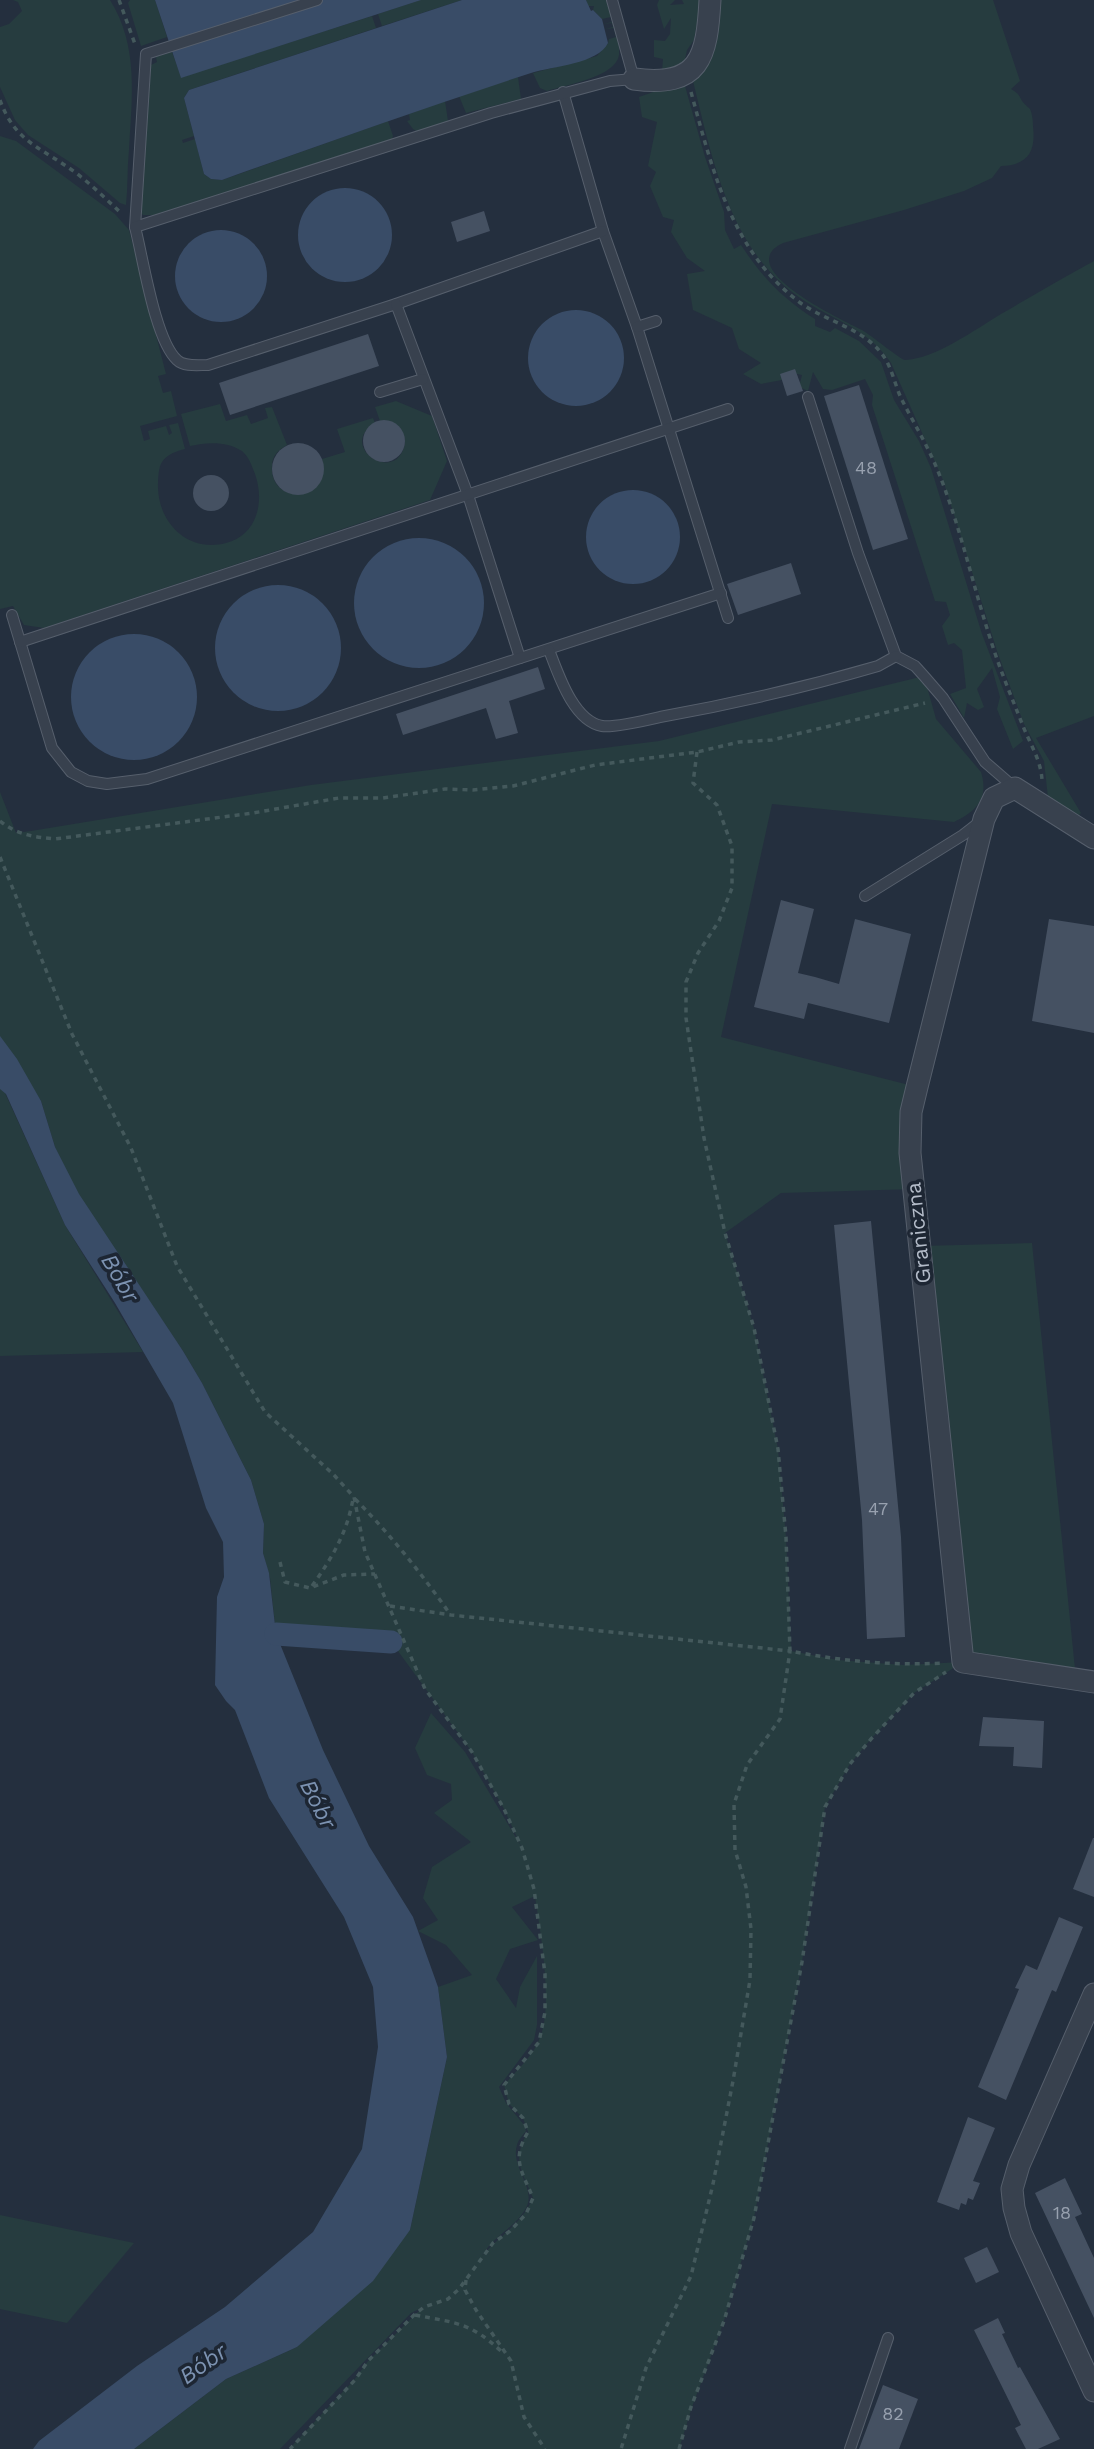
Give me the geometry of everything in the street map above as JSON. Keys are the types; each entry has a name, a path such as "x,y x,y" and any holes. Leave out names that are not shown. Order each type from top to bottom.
{"street":[{"path":"634,79 665,82 686,73 696,64 703,51 710,0"},
{"path":"1015,788 1094,838"},
{"name":"Graniczna","path":"963,1662 910,1153 911,1112 984,819 995,799 1015,788"},
{"path":"963,1662 1094,1682"},
{"path":"1094,1994 1026,2146 1012,2189 1021,2233 1094,2391"}],"lane":[{"path":"317,0 146,54 135,227 163,340 178,361 190,365 208,365 396,304 603,232"},
{"path":"135,227 491,113 563,92 610,81 634,79 612,0"},
{"path":"563,92 603,232 637,327 728,618"},
{"path":"396,304 468,495 520,657"},
{"path":"637,327 656,321"},
{"path":"380,392 423,379"},
{"path":"808,397 858,553 897,656 915,666 943,698 985,762 1015,788"},
{"path":"20,642 728,409"},
{"path":"12,615 52,748 71,772 88,781 107,784 147,779 721,593"},
{"path":"549,650 564,689 580,713 601,726 633,723 754,698 878,666 897,656"},
{"path":"865,896 984,819"},
{"path":"850,2449 888,2339"}],"path":[{"path":"119,0 135,45 146,54"},
{"path":"686,73 707,151 728,210 753,256 789,294 813,312 863,335 884,355 902,399 935,464 991,642 1041,767 1043,807"},
{"path":"0,100 13,127 30,144 75,173 135,227"},
{"path":"0,821 10,830 29,836 55,839 253,813 339,798 383,798 444,789 473,790 513,786 595,765 697,752 739,742 772,740 943,698"},
{"path":"621,2449 646,2368 691,2276 713,2184 750,1980 751,1929 746,1887 734,1850 734,1804 747,1765 780,1718 790,1651 786,1537 778,1449 754,1328 725,1233 704,1138 686,1018 686,982 698,953 719,921 732,888 732,846 717,805 693,783 697,752"},
{"path":"0,857 72,1034 131,1148 177,1266 265,1412 333,1474 377,1520 451,1615"},
{"path":"290,2449 355,2380 368,2361 414,2315 424,2307 447,2299 493,2243 510,2231 526,2214 533,2198 519,2162 519,2147 528,2132 523,2118 509,2104 504,2085 539,2042 545,2012 545,1974 534,1889 522,1848 504,1809 472,1752 425,1689 365,1552 354,1497"},
{"path":"310,1588 340,1543 349,1522 354,1497"},
{"path":"280,1562 285,1581 310,1588 344,1575 375,1574"},
{"path":"390,1606 451,1615 790,1651 838,1660 905,1665 963,1662"},
{"path":"678,2449 724,2321 754,2218 800,1975 825,1807 850,1764 914,1693 963,1662"},
{"path":"466,2278 465,2290 476,2311 511,2361 524,2417 545,2449"},
{"path":"414,2315 469,2326 486,2337 511,2361"}],"green space":[{"path":"13,0 110,0 126,36 130,54 131,111 126,205 120,203 79,168 28,135 15,120 0,87 0,27 9,24 22,11 18,2"},
{"path":"130,0 155,0 167,37 141,46 128,3"},
{"path":"420,0 462,0 382,26 378,14"},
{"path":"586,0 606,0 619,41 616,63 589,79 547,91 540,88 533,73 597,56 609,39 616,37 614,28 605,29 613,27 612,23 603,24 612,22 611,17 602,19 593,10 594,6 588,6"},
{"path":"659,0 675,0 670,5 684,4 682,0 701,0 694,40 687,50 684,64 672,71 662,71 663,59 654,57 654,40 665,41 670,34 671,18 664,29 657,5"},
{"path":"717,0 993,0 1020,81 1011,89 1018,94 1032,115 1033,143 1024,160 1001,166 992,178 964,191 783,243 770,254 770,266 780,279 796,292 862,330 905,360 929,354 955,342 1094,261 1094,716 1036,738 1081,813 1077,817 1048,798 1044,761 1024,724 998,654 943,480 891,363 870,340 805,301 770,272 752,249 725,196 693,81 703,72 710,58"},
{"path":"372,16 376,28 189,90 184,98 194,136 182,140 183,143 195,139 204,174 211,179 222,180 388,121 392,140 154,215 143,215 141,212 151,65 157,62 156,57 172,52 181,77"},
{"path":"518,77 521,99 466,113 459,96"},
{"path":"679,83 685,86 724,212 725,230 734,249 741,245 774,286 793,304 815,319 815,326 830,332 835,328 859,341 881,362 894,400 919,441 931,468 982,634 1023,741 1013,749 997,709 1000,697 992,668 977,689 984,707 978,710 967,703 964,718 950,694 966,688 962,650 954,643 948,645 942,626 950,615 946,602 935,601 872,405 873,395 865,379 832,390 823,389 813,372 808,391 799,387 802,375 793,373 787,379 761,384 743,374 761,363 739,349 732,328 693,310 687,274 705,271 687,258 671,232 674,220 663,217 650,186 656,172 648,166 657,122 642,117 639,97"},
{"path":"445,101 448,121 418,132 407,121 410,120 409,114"},
{"path":"0,136 16,141 115,214 129,230 166,374 158,376 163,393 171,391 177,416 140,426 144,441 150,439 148,431 166,426 169,435 172,433 169,425 178,423 185,449 164,459 159,471 158,488 164,513 178,533 200,544 226,543 245,533 256,516 258,485 244,453 223,444 190,446 181,414 220,404 226,421 247,415 251,424 268,418 265,408 272,407 287,445 278,451 273,459 274,479 280,488 299,494 318,485 322,474 322,459 345,452 337,429 373,418 375,423 365,432 362,442 365,450 380,462 390,462 398,458 404,447 404,436 393,423 380,421 375,407 396,401 432,416 447,461 430,500 44,628 24,625 13,606 0,609"},
{"path":"924,676 936,719 981,772 983,789 979,803 954,822 772,804 721,1037 917,1087 914,1189 781,1193 725,1233 754,1328 778,1449 786,1537 791,1651 838,1660 904,1665 962,1662 921,1246 1032,1243 1076,1679 963,1662 914,1693 850,1764 825,1807 802,1962 754,2218 724,2321 679,2449 289,2449 354,2380 368,2361 423,2307 411,2313 280,2449 134,2449 226,2379 297,2347 410,2230 447,2057 438,1987 472,1975 446,1945 418,1931 438,1920 423,1898 432,1867 471,1842 434,1813 452,1800 451,1784 427,1775 415,1748 431,1713 465,1752 521,1846 472,1752 392,1643 276,1634 270,1578 263,1553 264,1524 251,1480 183,1351 77,1194 55,1147 41,1101 0,1038 0,792 16,833 311,785 659,741","holes":["535,1896 546,1991 543,2028 531,2054 504,2085 509,2104 523,2118 528,2132 519,2158 522,2173 533,2198 528,2208 516,2223 482,2256 522,2215 528,2200 516,2153 518,2143 526,2131 506,2103 499,2087 534,2040 537,2025 537,1956 520,1987 516,2008 496,1979 510,1949 538,1940 512,1907"]},
{"path":"0,1088 5,1093 65,1225 143,1352 0,1356"},
{"path":"0,2215 134,2243 67,2323 0,2309"}],"water":[{"path":"155,0 421,0 181,78"},
{"path":"462,0 586,0 591,11 602,19 608,43 595,56 585,60 531,73 222,180 211,179 204,174 184,98 189,90"},
{"path":"345,188 363,192 378,202 388,217 392,235 388,253 378,268 363,278 345,282 327,278 312,268 302,253 298,235 302,217 312,202 327,192"},
{"path":"221,230 238,234 253,244 263,259 267,276 263,293 253,308 238,318 221,322 204,318 189,308 179,293 175,276 179,259 189,244 204,234"},
{"path":"576,310 594,314 610,324 620,340 624,358 620,376 610,392 594,402 576,406 558,402 542,392 532,376 528,358 532,340 542,324 558,314"},
{"path":"633,490 651,494 666,504 676,519 680,537 676,555 666,570 651,580 633,584 615,580 600,570 590,555 586,537 590,519 600,504 615,494"},
{"path":"419,538 444,543 465,557 479,578 484,603 479,628 465,649 444,663 419,668 394,663 373,649 359,628 354,603 359,578 373,557 394,543"},
{"path":"278,585 302,590 323,603 336,624 341,648 336,672 323,693 302,706 278,711 254,706 233,693 220,672 215,648 220,624 233,603 254,590"},
{"path":"134,634 158,639 178,653 192,673 197,697 192,721 178,741 158,755 134,760 110,755 90,741 76,721 71,697 76,673 90,653 110,639"},
{"name":"Bóbr","path":"0,1036 17,1059 41,1101 55,1147 79,1194 183,1351 251,1480 264,1524 263,1553 269,1573 276,1634 323,1750 369,1846 413,1917 438,1987 447,2057 410,2230 373,2281 297,2347 226,2379 134,2449 33,2449 39,2441 137,2366 225,2307 313,2232 362,2149 378,2047 373,1987 344,1917 269,1798 235,1710 215,1685 217,1597 224,1577 223,1542 206,1508 173,1403 115,1303 65,1225 6,1094 0,1089"}],"building":[{"path":"484,211 490,231 457,242 451,222"},
{"path":"368,334 379,366 230,415 219,383"},
{"path":"795,369 803,391 787,396 780,374"},
{"path":"859,385 908,539 873,550 824,396"},
{"path":"384,420 399,426 405,441 399,456 384,462 369,456 363,441 369,426"},
{"path":"298,443 317,450 324,469 317,488 298,495 279,488 272,469 279,450"},
{"path":"211,475 224,480 229,493 224,506 211,511 198,506 193,493 198,480"},
{"path":"791,563 801,594 738,615 727,584"},
{"path":"538,667 545,689 509,701 518,733 496,739 486,708 403,735 396,714"},
{"path":"781,900 814,909 798,973 839,984 855,919 911,934 889,1023 808,1003 804,1019 754,1007"},
{"path":"1049,919 1094,926 1094,1033 1032,1021"},
{"path":"871,1221 901,1537 905,1637 867,1639 862,1520 834,1225"},
{"path":"983,1717 1044,1721 1042,1768 1013,1766 1014,1747 979,1746"},
{"path":"1094,1838 1094,1897 1073,1889"},
{"path":"1059,1917 1083,1927 1056,1992 1052,1990 1006,2100 978,2087 1019,1989 1015,1988 1026,1965 1037,1970"},
{"path":"968,2117 995,2128 973,2181 980,2183 973,2200 968,2198 966,2205 961,2203 959,2210 937,2202"},
{"path":"1065,2178 1082,2214 1075,2217 1094,2258 1094,2318 1035,2193"},
{"path":"987,2247 999,2272 976,2283 964,2258"},
{"path":"998,2318 1005,2333 1002,2334 1018,2368 1020,2367 1060,2439 1038,2449 1026,2449 1015,2428 1021,2425 974,2330"},
{"path":"883,2385 918,2399 899,2449 859,2449"}],"waterway":[{"path":"276,1634 391,1642"}]}
